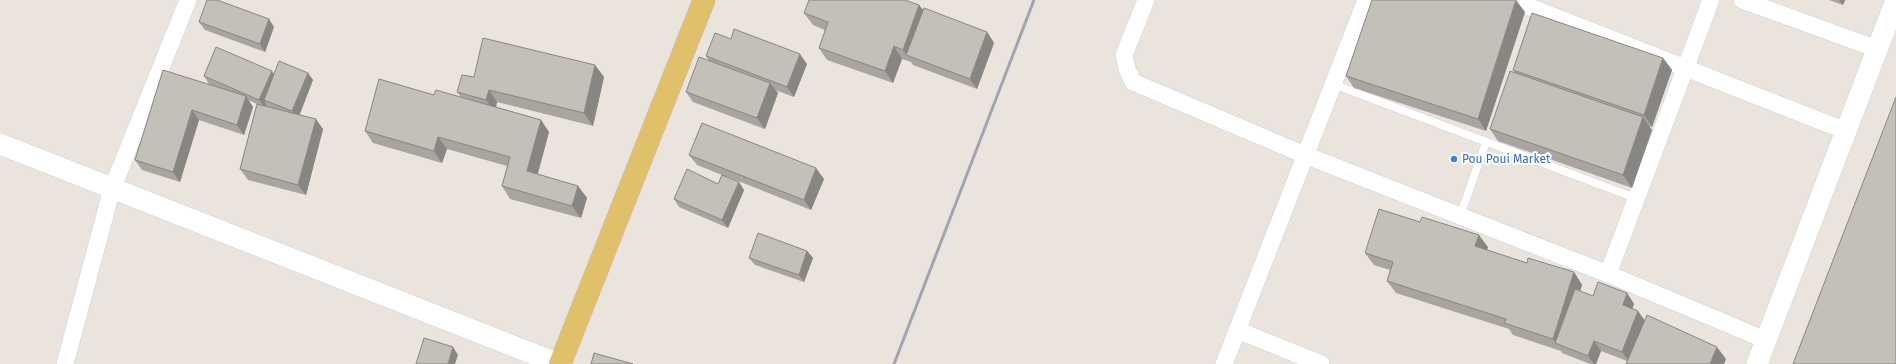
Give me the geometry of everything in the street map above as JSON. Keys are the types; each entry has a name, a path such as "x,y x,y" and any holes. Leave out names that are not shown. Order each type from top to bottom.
{"main road":[{"path":"560,364 704,0"}],"street":[{"path":"65,364 112,189 188,0"},
{"path":"1146,0 1124,56 1127,69 1133,82 1306,155 1608,274 1766,340"},
{"path":"1224,364 1366,0"},
{"path":"1512,0 1538,5 1687,68 1846,131"},
{"path":"1608,274 1638,199 1711,0"},
{"path":"1742,0 1878,49"},
{"path":"1757,364 1896,0"},
{"path":"0,144 560,364"},
{"path":"1237,330 1321,364"}],"lane":[{"path":"1333,84 1638,199"},
{"path":"1460,216 1486,142"}],"building":[{"path":"207,0 217,0 269,19 260,44 199,22"},
{"path":"809,0 905,0 919,5 903,50 894,46 885,71 819,48 828,22 804,13"},
{"path":"1372,0 1516,0 1478,119 1346,76"},
{"path":"924,8 987,32 970,79 906,55"},
{"path":"1532,13 1663,58 1644,115 1513,70"},
{"path":"734,29 800,54 787,87 706,56 715,33 731,39"},
{"path":"483,38 595,65 584,113 489,90 486,100 457,92 462,75 474,77"},
{"path":"216,47 272,71 259,100 204,76"},
{"path":"699,57 770,83 757,118 686,92"},
{"path":"279,61 308,73 292,111 264,100"},
{"path":"163,70 246,96 237,125 192,110 173,172 135,160"},
{"path":"1510,71 1643,117 1623,175 1490,129"},
{"path":"379,79 434,95 436,90 541,120 527,171 578,186 572,206 502,186 510,157 438,137 434,151 365,131"},
{"path":"1896,97 1896,364 1793,364"},
{"path":"257,104 316,119 298,185 240,169"},
{"path":"702,123 816,168 804,200 689,155"},
{"path":"687,169 718,184 722,175 739,182 722,220 674,199"},
{"path":"1379,209 1420,222 1422,217 1479,235 1475,246 1527,263 1528,258 1574,272 1553,339 1504,323 1506,319 1387,281 1393,262 1365,253"},
{"path":"758,233 807,251 799,275 749,258"},
{"path":"1598,282 1627,293 1623,305 1638,311 1622,352 1594,341 1588,356 1555,343 1575,289 1593,296"},
{"path":"1647,315 1717,347 1710,364 1626,364"},
{"path":"424,338 453,347 448,364 416,364"},
{"path":"594,353 633,364 591,364"}],"railway":[{"path":"894,364 1034,0"}],"place":[{"name":"Pou Poui Market","path":"1454,159"}]}
